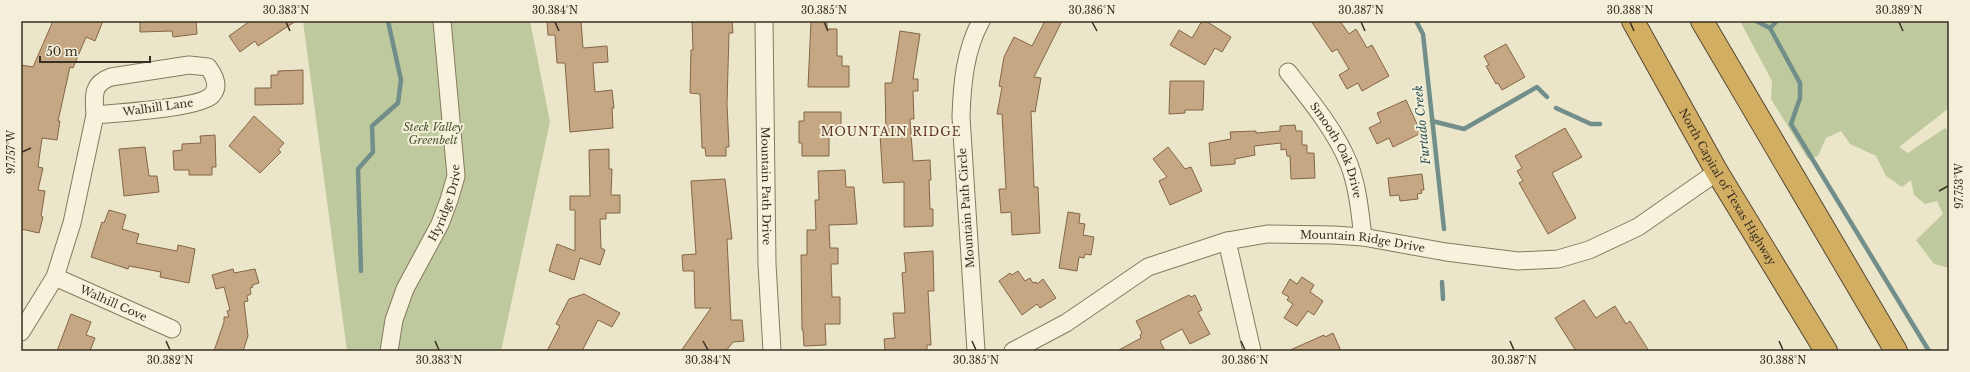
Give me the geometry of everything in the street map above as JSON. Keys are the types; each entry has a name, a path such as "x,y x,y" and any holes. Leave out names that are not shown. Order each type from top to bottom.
{"highway":[{"name":"North Capital of Texas Highway","path":"1633,21 1717,172 1826,351"},
{"path":"1702,21 1896,351"}],"street":[{"name":"Hyridge Drive","path":"388,351 394,320 405,289 440,224 456,176 442,21"},
{"name":"Mountain Path Drive","path":"764,21 767,264 772,351"},
{"name":"Mountain Path Circle","path":"976,351 961,117 962,86 967,60 974,34 982,21"},
{"name":"Walhill Lane","path":"21,332 55,277 72,223 79,182 95,115 94,98 96,89 101,80 144,71 189,65 208,67 214,74 216,86 213,95 203,100 177,106 95,115"},
{"name":"Smooth Oak Drive","path":"1288,72 1335,135 1349,165 1358,196 1363,237"},
{"name":"Mountain Ridge Drive","path":"1013,351 1066,323 1148,267 1227,241 1267,234 1363,237 1446,252 1502,259 1534,262 1558,259 1588,250 1638,227 1717,172"},
{"path":"1227,241 1252,351"},
{"name":"Walhill Cove","path":"55,277 172,329"}],"green space":[{"name":"Steck Valley Greenbelt","path":"303,21 530,21 550,122 501,351 347,351"},
{"path":"1740,21 1949,21 1949,108 1899,147 1908,153 1945,128 1949,132 1949,268 1934,264 1916,240 1943,214 1937,201 1925,204 1914,195 1911,180 1902,187 1886,176 1876,156 1850,144 1841,131 1826,138 1818,156 1808,159 1771,99 1772,81"}],"building":[{"path":"53,21 103,21 95,41 86,37 73,68 70,67 58,121 60,121 57,140 42,138 38,167 43,168 38,190 45,191 41,216 43,217 39,233 21,229 21,65 33,67"},
{"path":"140,21 196,21 197,34 173,37 172,31 140,32"},
{"path":"250,21 296,21 258,46 255,41 240,52 229,36"},
{"path":"547,21 581,21 583,48 607,46 608,62 593,63 595,92 612,90 614,108 612,108 613,128 570,132 565,63 557,63 555,35 548,35"},
{"path":"692,21 732,21 733,33 729,33 727,104 729,147 726,147 726,156 706,156 705,148 702,148 700,94 690,93 691,50 693,50"},
{"path":"811,21 827,21 827,29 837,29 837,56 842,56 842,66 849,66 849,87 808,87"},
{"path":"1045,21 1062,21 1034,77 1041,78 1035,112 1031,111 1034,187 1038,187 1040,233 1012,235 1011,212 1001,213 999,189 1006,189 1002,114 997,114 1002,87 999,86 1004,57 1014,37 1032,46"},
{"path":"1202,21 1206,21 1231,37 1222,52 1215,48 1205,65 1170,45 1179,30 1192,38"},
{"path":"1311,21 1340,21 1349,34 1356,29 1367,48 1372,45 1389,76 1362,91 1358,83 1347,89 1339,75 1349,69 1337,49 1332,52"},
{"path":"900,31 920,34 913,79 918,79 918,91 913,91 914,119 910,119 913,161 930,160 930,209 933,209 933,226 904,227 904,182 883,183 880,134 886,134 885,83 892,83"},
{"path":"1506,44 1525,77 1502,90 1498,83 1496,84 1486,66 1489,65 1484,56"},
{"path":"303,70 303,104 255,105 255,88 271,88 271,75 278,75 278,71"},
{"path":"1170,81 1204,81 1203,110 1185,110 1185,113 1169,114"},
{"path":"1406,100 1421,133 1393,147 1389,138 1377,144 1369,128 1381,122 1377,113"},
{"path":"804,112 841,112 841,128 829,128 829,156 802,156 802,143 799,143 799,121 804,121"},
{"path":"254,116 284,143 278,150 281,152 260,173 229,146"},
{"path":"1295,125 1296,131 1302,131 1302,145 1307,145 1307,153 1314,153 1315,178 1291,179 1290,156 1287,156 1286,149 1281,150 1281,143 1254,146 1255,155 1235,159 1235,164 1211,166 1209,143 1231,139 1230,132 1256,131 1256,133 1280,131 1280,126"},
{"path":"1565,128 1582,157 1552,173 1576,218 1548,234 1519,183 1523,181 1517,171 1522,168 1515,156"},
{"path":"215,135 216,167 212,167 212,175 189,175 189,170 174,170 173,151 182,150 182,144 201,143 200,136"},
{"path":"145,147 149,176 157,176 159,192 124,196 119,149"},
{"path":"1168,147 1185,169 1191,167 1202,191 1170,205 1159,181 1167,177 1153,159"},
{"path":"609,149 609,169 612,169 611,195 620,195 620,213 606,213 606,219 600,219 601,248 605,250 600,265 580,258 574,280 549,271 557,244 575,251 575,210 570,210 570,196 590,196 589,150"},
{"path":"845,170 846,187 854,187 857,224 829,225 830,248 838,248 838,264 831,264 832,297 840,297 840,324 825,324 826,345 804,346 802,330 801,255 807,255 807,230 816,230 815,200 819,200 818,171"},
{"path":"1422,174 1424,190 1421,190 1422,193 1417,194 1418,199 1400,201 1399,195 1390,196 1388,178"},
{"path":"725,179 732,239 727,239 731,320 742,320 744,341 733,342 726,351 681,351 711,308 695,308 694,271 683,271 682,255 696,254 691,181"},
{"path":"109,210 126,215 122,229 139,234 136,243 177,251 178,245 195,249 189,283 160,277 161,272 129,266 128,269 91,257 102,222 104,223"},
{"path":"1068,212 1080,214 1079,223 1085,224 1083,235 1094,237 1091,255 1085,254 1084,258 1079,257 1077,271 1059,268"},
{"path":"933,251 934,291 928,291 931,345 927,345 927,351 885,351 884,339 895,338 893,313 905,313 902,273 906,272 904,253"},
{"path":"233,269 234,273 255,269 259,283 252,285 253,287 250,288 251,294 247,296 248,301 244,302 248,336 243,351 214,351 224,322 224,317 229,317 227,311 230,310 224,287 216,289 212,275"},
{"path":"1018,271 1025,281 1030,278 1033,283 1036,282 1037,284 1043,279 1056,298 1040,308 1037,304 1022,315 999,281 1010,273 1012,275"},
{"path":"1302,277 1314,285 1310,292 1323,301 1314,315 1308,311 1297,326 1284,318 1293,304 1287,300 1289,297 1282,293 1290,279 1297,284"},
{"path":"584,294 620,313 612,327 598,320 582,351 547,351 560,326 556,324 569,299"},
{"path":"1189,295 1191,297 1195,295 1202,310 1198,312 1210,334 1190,344 1182,329 1160,341 1165,351 1117,351 1141,338 1140,335 1142,333 1136,321"},
{"path":"1584,300 1596,318 1615,306 1626,324 1630,321 1649,351 1576,351 1555,318"},
{"path":"71,314 91,322 86,335 95,338 90,351 57,351"},
{"path":"1333,333 1341,351 1288,351 1324,335 1325,337"}],"waterway":[{"path":"361,271 358,169 373,152 372,126 398,103 401,80 388,21"},
{"name":"Furtado Creek","path":"1416,21 1423,34 1444,229"},
{"path":"1756,21 1770,28"},
{"path":"1777,21 1770,28 1800,83 1800,98 1791,124 1929,351"},
{"path":"1432,121 1464,129 1537,87 1547,97"},
{"path":"1556,108 1591,124 1600,124"},
{"name":"Furtado Creek","path":"1442,282 1443,299"}],"district":[{"name":"MOUNTAIN RIDGE","path":"891,132"}]}
